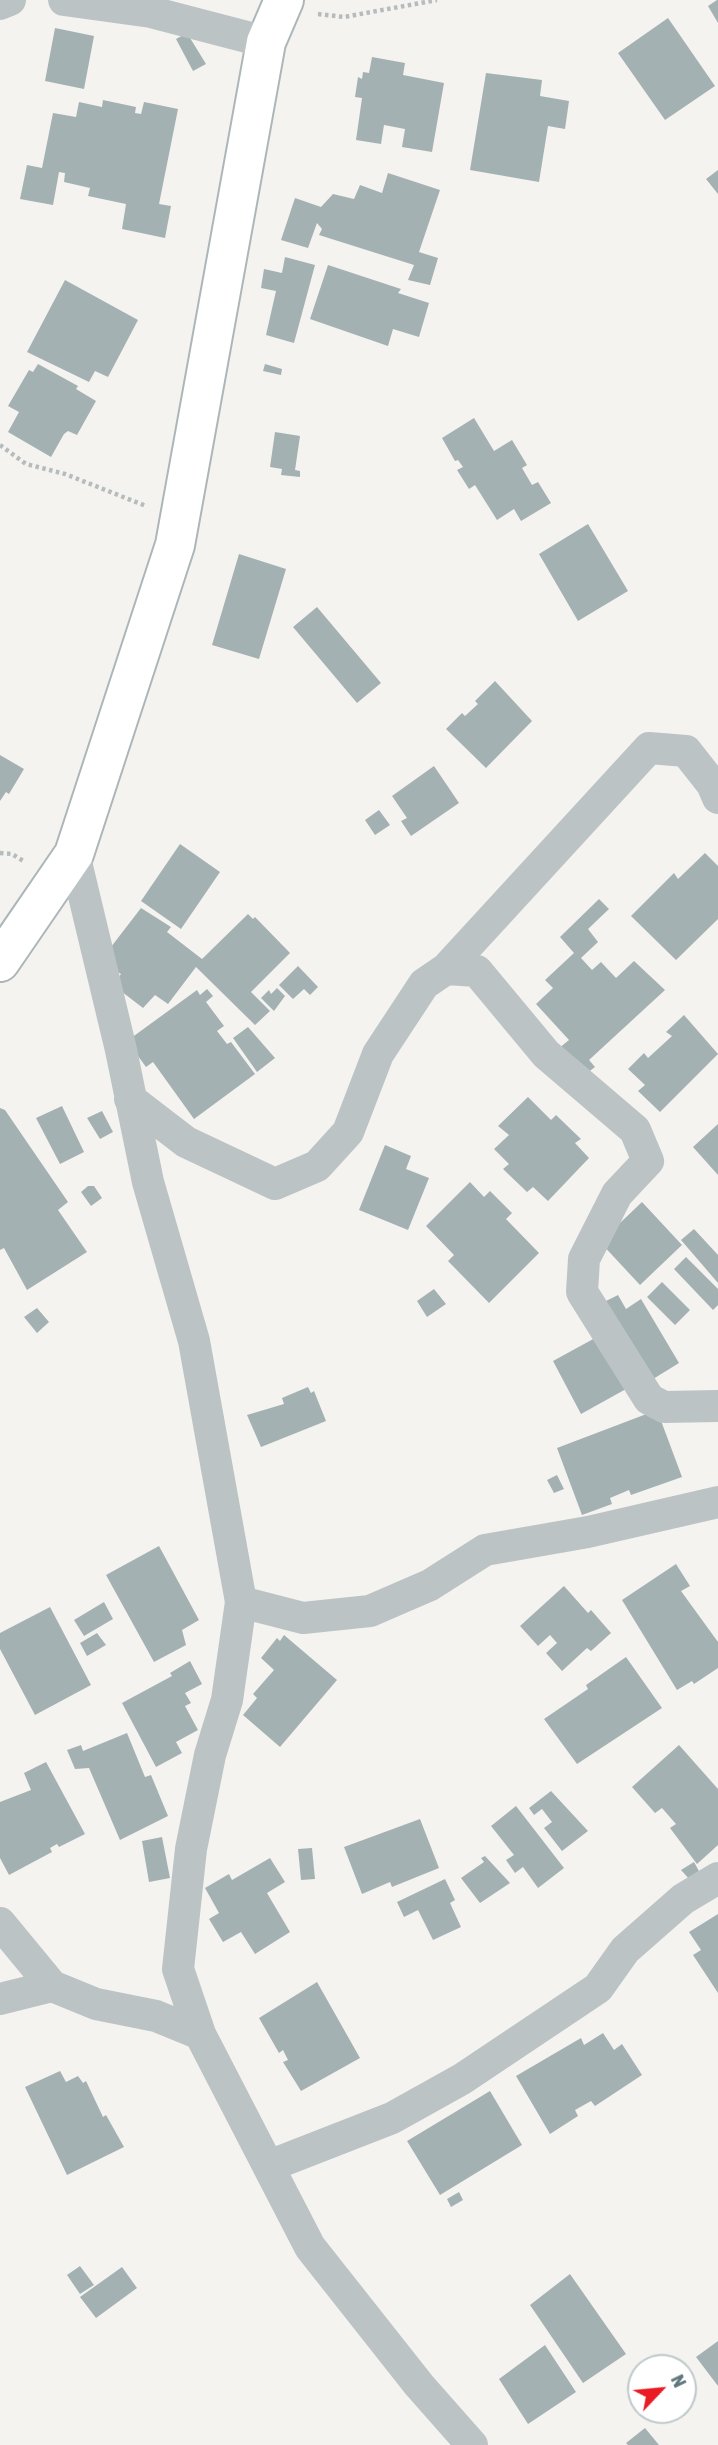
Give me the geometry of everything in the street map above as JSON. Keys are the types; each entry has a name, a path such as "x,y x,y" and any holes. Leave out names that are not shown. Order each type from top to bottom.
{"main road":[{"path":"0,962 74,854 174,545 276,18"}],"street":[{"path":"0,4 10,0"},
{"path":"64,0 151,12 276,18"},
{"path":"130,1099 186,1142 275,1184 317,1166 348,1132 378,1054 424,984 446,969 649,748 686,751 712,784 718,798"},
{"path":"74,854 149,1182 194,1341 241,1602 227,1700 210,1755 191,1849 178,1969 200,2034 310,2247 419,2385 471,2445"},
{"path":"446,969 477,971 546,1054 635,1130 648,1160 617,1194 584,1259 582,1292 649,1399 664,1407 718,1406"},
{"path":"241,1602 303,1618 370,1611 430,1585 485,1550 588,1532 718,1502"},
{"path":"269,2166 392,2118 462,2079 598,1988 625,1950 683,1899 718,1878"},
{"path":"0,1923 52,1986 96,2004 156,2016 200,2034"},
{"path":"0,1999 52,1986"}],"path":[{"path":"276,18 344,17 437,0"},
{"path":"0,445 26,464 65,474 128,497 179,522"}],"building":[{"path":"718,0 718,23 708,6"},
{"path":"668,18 715,86 665,120 618,53"},
{"path":"55,28 94,36 84,89 45,81"},
{"path":"187,33 206,64 193,71 176,39"},
{"path":"372,57 405,63 403,75 444,83 432,152 402,147 405,129 384,125 381,144 356,140 362,98 355,97 358,77 362,79 363,72 369,73"},
{"path":"486,73 542,80 540,96 569,101 565,129 548,126 539,182 470,170"},
{"path":"103,100 136,107 135,113 141,114 144,102 178,109 159,204 171,206 165,238 122,229 126,204 88,196 90,188 64,182 65,173 59,172 53,205 20,199 27,165 42,168 53,113 76,117 79,102 102,107"},
{"path":"718,170 718,194 706,179"},
{"path":"388,173 440,190 419,252 438,258 430,285 408,280 414,265 319,235 322,229 317,223 308,248 281,240 295,198 321,207 333,194 354,199 360,185 382,193"},
{"path":"285,257 315,265 294,343 266,335 276,291 261,288 264,269 282,273"},
{"path":"328,265 401,289 398,293 429,303 419,337 393,329 388,346 310,319"},
{"path":"65,280 138,320 108,377 95,371 89,382 27,352"},
{"path":"38,364 78,386 76,389 96,401 77,435 68,431 64,434 51,457 8,432 19,412 8,406 29,370 33,372"},
{"path":"265,364 282,369 281,375 263,371"},
{"path":"474,418 494,451 512,440 527,465 522,468 532,485 538,482 551,503 521,521 514,509 497,520 475,485 469,489 457,470 463,467 458,460 455,461 442,438"},
{"path":"275,432 300,436 295,470 300,471 300,477 281,475 282,469 270,467"},
{"path":"588,524 628,591 578,621 539,554"},
{"path":"239,554 286,569 259,659 212,645"},
{"path":"317,607 381,683 357,703 293,627"},
{"path":"495,681 532,721 486,768 446,729 462,713 465,716 478,704 475,701"},
{"path":"0,755 24,769 9,794 6,792 0,801"},
{"path":"434,766 459,803 411,836 401,821 407,818 392,796"},
{"path":"379,810 390,825 375,835 365,820"},
{"path":"180,844 220,872 181,929 141,901"},
{"path":"705,853 718,866 718,919 676,960 631,916 674,873 678,879"},
{"path":"599,899 609,909 588,929 598,942 581,958 592,970 601,962 616,978 634,961 665,990 589,1060 595,1067 583,1076 558,1049 569,1040 536,1004 553,988 545,980 574,953 560,937"},
{"path":"141,908 171,927 167,932 202,959 248,914 253,919 255,917 290,953 251,992 270,1011 255,1025 196,967 168,1004 155,995 143,1008 113,985 121,974 106,964 104,956"},
{"path":"298,966 318,987 310,995 304,989 293,999 279,985"},
{"path":"277,988 285,996 274,1011 261,998 269,990 271,994"},
{"path":"207,989 213,996 206,1002 224,1026 217,1031 227,1044 231,1042 255,1074 194,1119 153,1062 146,1067 127,1041 197,990 200,995"},
{"path":"684,1015 718,1054 660,1112 638,1091 645,1085 628,1069 644,1053 648,1058 672,1036 666,1032"},
{"path":"248,1027 275,1058 257,1072 233,1038"},
{"path":"528,1097 551,1120 556,1115 581,1139 575,1143 589,1158 548,1201 533,1187 527,1192 503,1169 509,1164 494,1149 509,1135 498,1126"},
{"path":"62,1106 84,1152 60,1164 36,1118"},
{"path":"0,1108 5,1110 68,1202 58,1210 87,1252 27,1290 4,1248 0,1250"},
{"path":"102,1111 113,1132 100,1139 87,1118"},
{"path":"718,1124 718,1175 693,1147"},
{"path":"385,1145 411,1156 406,1169 429,1178 408,1230 359,1210"},
{"path":"470,1182 484,1197 490,1191 512,1213 506,1219 539,1253 489,1303 448,1261 454,1255 426,1226"},
{"path":"88,1186 94,1186 102,1198 91,1206 81,1192"},
{"path":"642,1202 682,1245 640,1285 600,1242"},
{"path":"694,1229 718,1255 718,1283 681,1240"},
{"path":"686,1257 718,1289 718,1305 713,1310 674,1269"},
{"path":"662,1282 690,1310 675,1325 647,1297"},
{"path":"434,1289 446,1304 427,1317 417,1301"},
{"path":"599,1290 606,1301 618,1295 626,1309 641,1299 679,1363 645,1384 588,1296"},
{"path":"37,1308 49,1322 37,1333 24,1317"},
{"path":"606,1332 635,1384 581,1414 553,1361"},
{"path":"308,1387 311,1393 314,1391 326,1421 261,1447 247,1415 284,1404 282,1398"},
{"path":"657,1410 682,1477 631,1495 629,1490 610,1498 612,1504 582,1515 557,1448"},
{"path":"557,1475 564,1489 554,1493 547,1480"},
{"path":"159,1546 199,1620 182,1630 186,1645 154,1662 106,1575"},
{"path":"676,1564 690,1586 681,1591 718,1642 718,1668 694,1684 692,1681 677,1690 622,1600"},
{"path":"564,1586 588,1613 591,1610 611,1633 591,1651 587,1648 562,1671 546,1653 557,1643 550,1635 538,1646 520,1626"},
{"path":"104,1602 113,1619 84,1636 74,1620"},
{"path":"50,1607 91,1685 35,1715 0,1649 0,1633"},
{"path":"97,1633 106,1645 87,1656 80,1643"},
{"path":"284,1635 337,1680 280,1747 243,1715 257,1698 253,1694 274,1670 261,1658 277,1638 280,1641"},
{"path":"626,1657 662,1708 577,1764 544,1719 588,1689 586,1685"},
{"path":"190,1661 202,1684 185,1693 191,1703 185,1706 198,1730 176,1742 182,1753 156,1767 122,1703 172,1676 170,1673"},
{"path":"127,1733 145,1777 151,1775 168,1816 120,1840 89,1768 75,1769 67,1750 81,1745 83,1751"},
{"path":"679,1745 718,1789 718,1845 697,1864 670,1828 676,1824 662,1808 655,1813 632,1787"},
{"path":"46,1762 85,1834 59,1847 57,1844 50,1848 52,1852 9,1875 0,1858 0,1802 31,1790 24,1773"},
{"path":"551,1791 588,1831 562,1851 544,1828 552,1822 542,1809 534,1815 529,1808"},
{"path":"516,1806 564,1868 538,1888 523,1867 515,1873 506,1860 514,1855 491,1826"},
{"path":"420,1819 439,1868 392,1887 390,1882 362,1894 344,1847"},
{"path":"162,1837 170,1878 149,1882 142,1841"},
{"path":"312,1848 315,1879 301,1880 298,1849"},
{"path":"485,1856 510,1883 480,1903 461,1878 484,1862 481,1858"},
{"path":"270,1858 285,1882 267,1893 290,1932 255,1954 241,1932 223,1942 209,1919 219,1913 205,1888 229,1874 232,1880"},
{"path":"694,1862 700,1873 691,1881 681,1870"},
{"path":"445,1879 455,1900 450,1903 461,1927 433,1940 418,1910 404,1917 397,1902"},
{"path":"718,1914 718,1993 693,1955 701,1950 689,1932"},
{"path":"317,1982 360,2058 301,2091 283,2062 288,2060 283,2050 279,2053 259,2018"},
{"path":"603,2033 614,2050 622,2044 642,2075 595,2106 591,2101 575,2110 578,2116 550,2134 516,2076 581,2038 584,2045"},
{"path":"60,2071 66,2082 78,2076 83,2083 86,2081 103,2117 106,2115 124,2147 67,2175 25,2087"},
{"path":"490,2091 522,2145 440,2195 407,2141"},
{"path":"459,2192 463,2200 451,2207 447,2199"},
{"path":"80,2266 94,2285 80,2294 67,2275"},
{"path":"122,2267 137,2288 96,2318 80,2297"},
{"path":"570,2274 626,2354 583,2383 530,2305"},
{"path":"718,2341 718,2386 697,2358"},
{"path":"545,2345 576,2392 528,2424 499,2379"},
{"path":"645,2428 659,2445 626,2443"}]}
